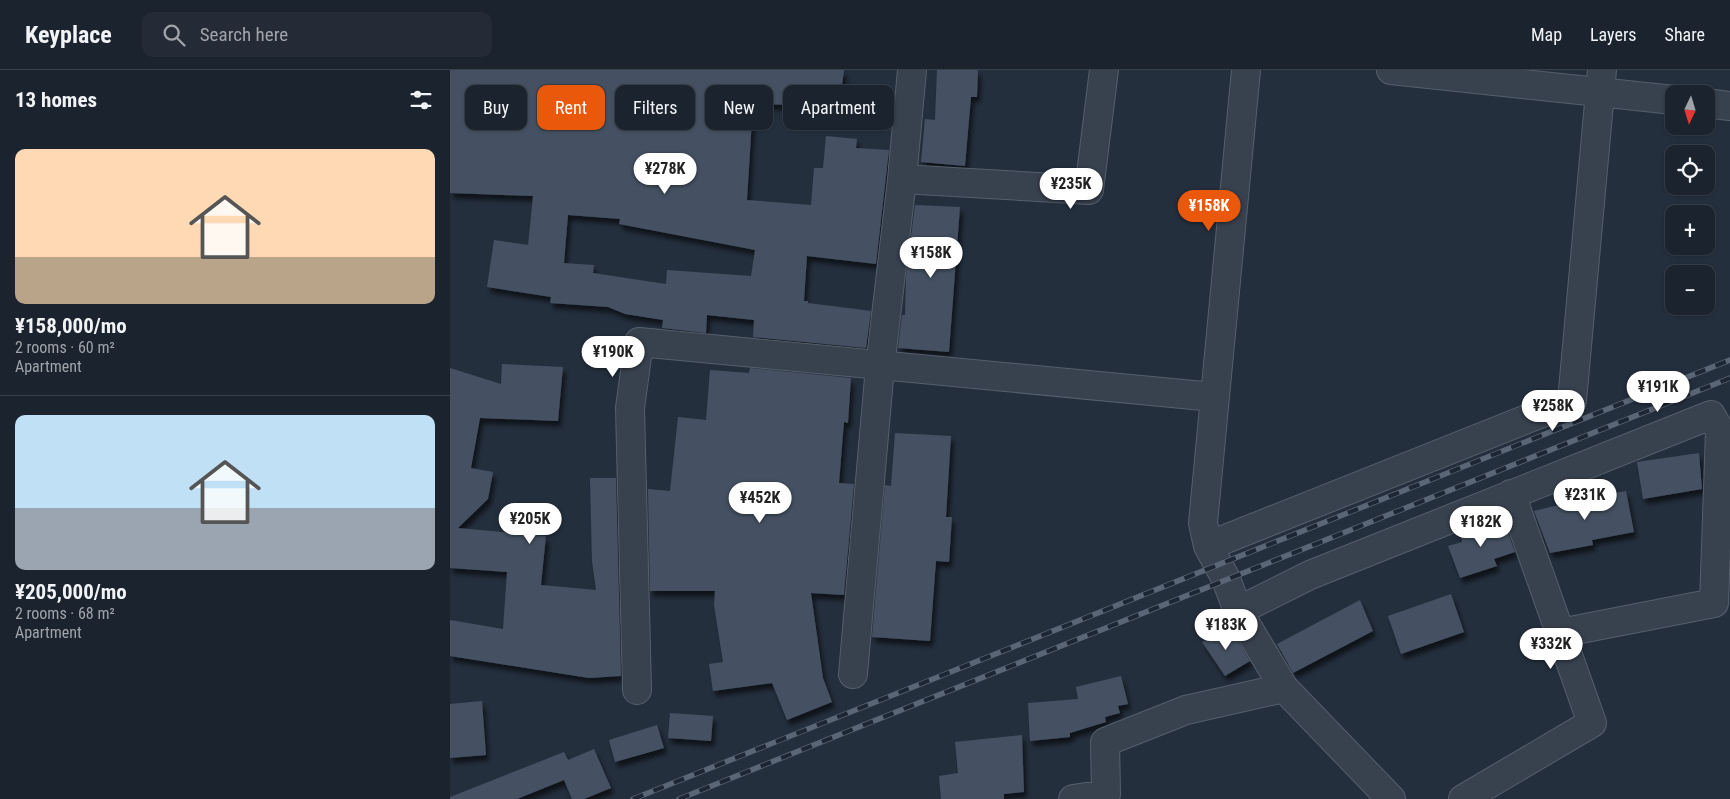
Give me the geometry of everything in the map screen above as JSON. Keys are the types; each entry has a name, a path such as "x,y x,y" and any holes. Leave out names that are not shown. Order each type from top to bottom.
{"street":[{"path":"853,674 880,367 902,179 912,70"},
{"path":"902,179 1089,190 1104,70"},
{"path":"1246,70 1203,523 1208,546 1226,579 1238,611 1284,688 1391,799"},
{"path":"1391,70 1601,81 1665,98"},
{"path":"1208,546 1572,401 1601,81"},
{"path":"1715,104 1730,106"},
{"path":"637,690 630,408 639,342 880,367 1214,398"},
{"path":"1238,611 1310,574 1711,415 1720,431 1714,603 1560,634"},
{"path":"1463,799 1592,723 1511,494"},
{"path":"1073,799 1106,794 1105,742 1186,710 1284,688"}],"building":[{"path":"450,70 844,70 842,85 783,85 783,105 773,104 773,85 705,85 705,130 751,130 747,200 811,205 814,168 823,168 826,136 857,139 856,148 889,150 876,264 807,256 804,301 871,311 866,348 753,337 754,320 707,315 706,333 662,328 663,320 625,314 608,307 550,303 551,297 487,287 494,240 528,245 533,196 450,193","holes":["568,215 620,219 619,224 755,250 751,276 667,270 666,284 593,273 594,265 564,263"]},
{"path":"937,70 978,70 977,97 971,97 965,166 921,162 925,119 935,120"},
{"path":"915,205 960,207 949,352 898,348 902,315 905,315 906,277"},
{"path":"502,364 563,367 558,421 480,418 471,468 493,472 488,499 458,528 546,536 541,585 596,590 592,561 590,478 616,478 621,676 589,678 450,656 450,620 503,629 507,572 450,568 450,368 501,384"},
{"path":"750,368 851,378 848,423 844,422 839,483 854,484 844,595 811,593 823,678 832,702 787,720 772,683 713,691 709,664 723,662 714,605 715,591 650,591 648,489 670,491 678,417 706,420 710,370 749,373"},
{"path":"895,433 951,436 946,517 952,517 949,562 936,561 930,641 872,637 885,485 891,486"},
{"path":"1699,453 1702,489 1643,499 1637,462"},
{"path":"1626,491 1634,532 1592,540 1593,545 1550,553 1534,511"},
{"path":"1503,519 1515,552 1494,559 1497,566 1460,578 1448,546 1462,542 1460,534"},
{"path":"1451,594 1464,632 1401,654 1388,616"},
{"path":"1360,600 1373,631 1293,673 1277,644"},
{"path":"1229,626 1250,661 1225,676 1202,642"},
{"path":"1121,676 1128,704 1118,706 1120,713 1105,717 1106,722 1070,733 1070,737 1030,741 1028,703 1078,699 1076,687"},
{"path":"482,701 486,755 450,758 450,704"},
{"path":"670,713 713,716 711,741 668,738"},
{"path":"657,725 664,748 615,762 609,740"},
{"path":"1022,735 1024,792 1004,794 1004,799 941,799 939,776 958,773 955,742"},
{"path":"594,749 611,788 584,799 572,799 564,780 517,799 450,799 450,797 564,752 568,760"}],"railway":[{"path":"633,799 1730,360"},
{"path":"679,799 1730,378"}]}
